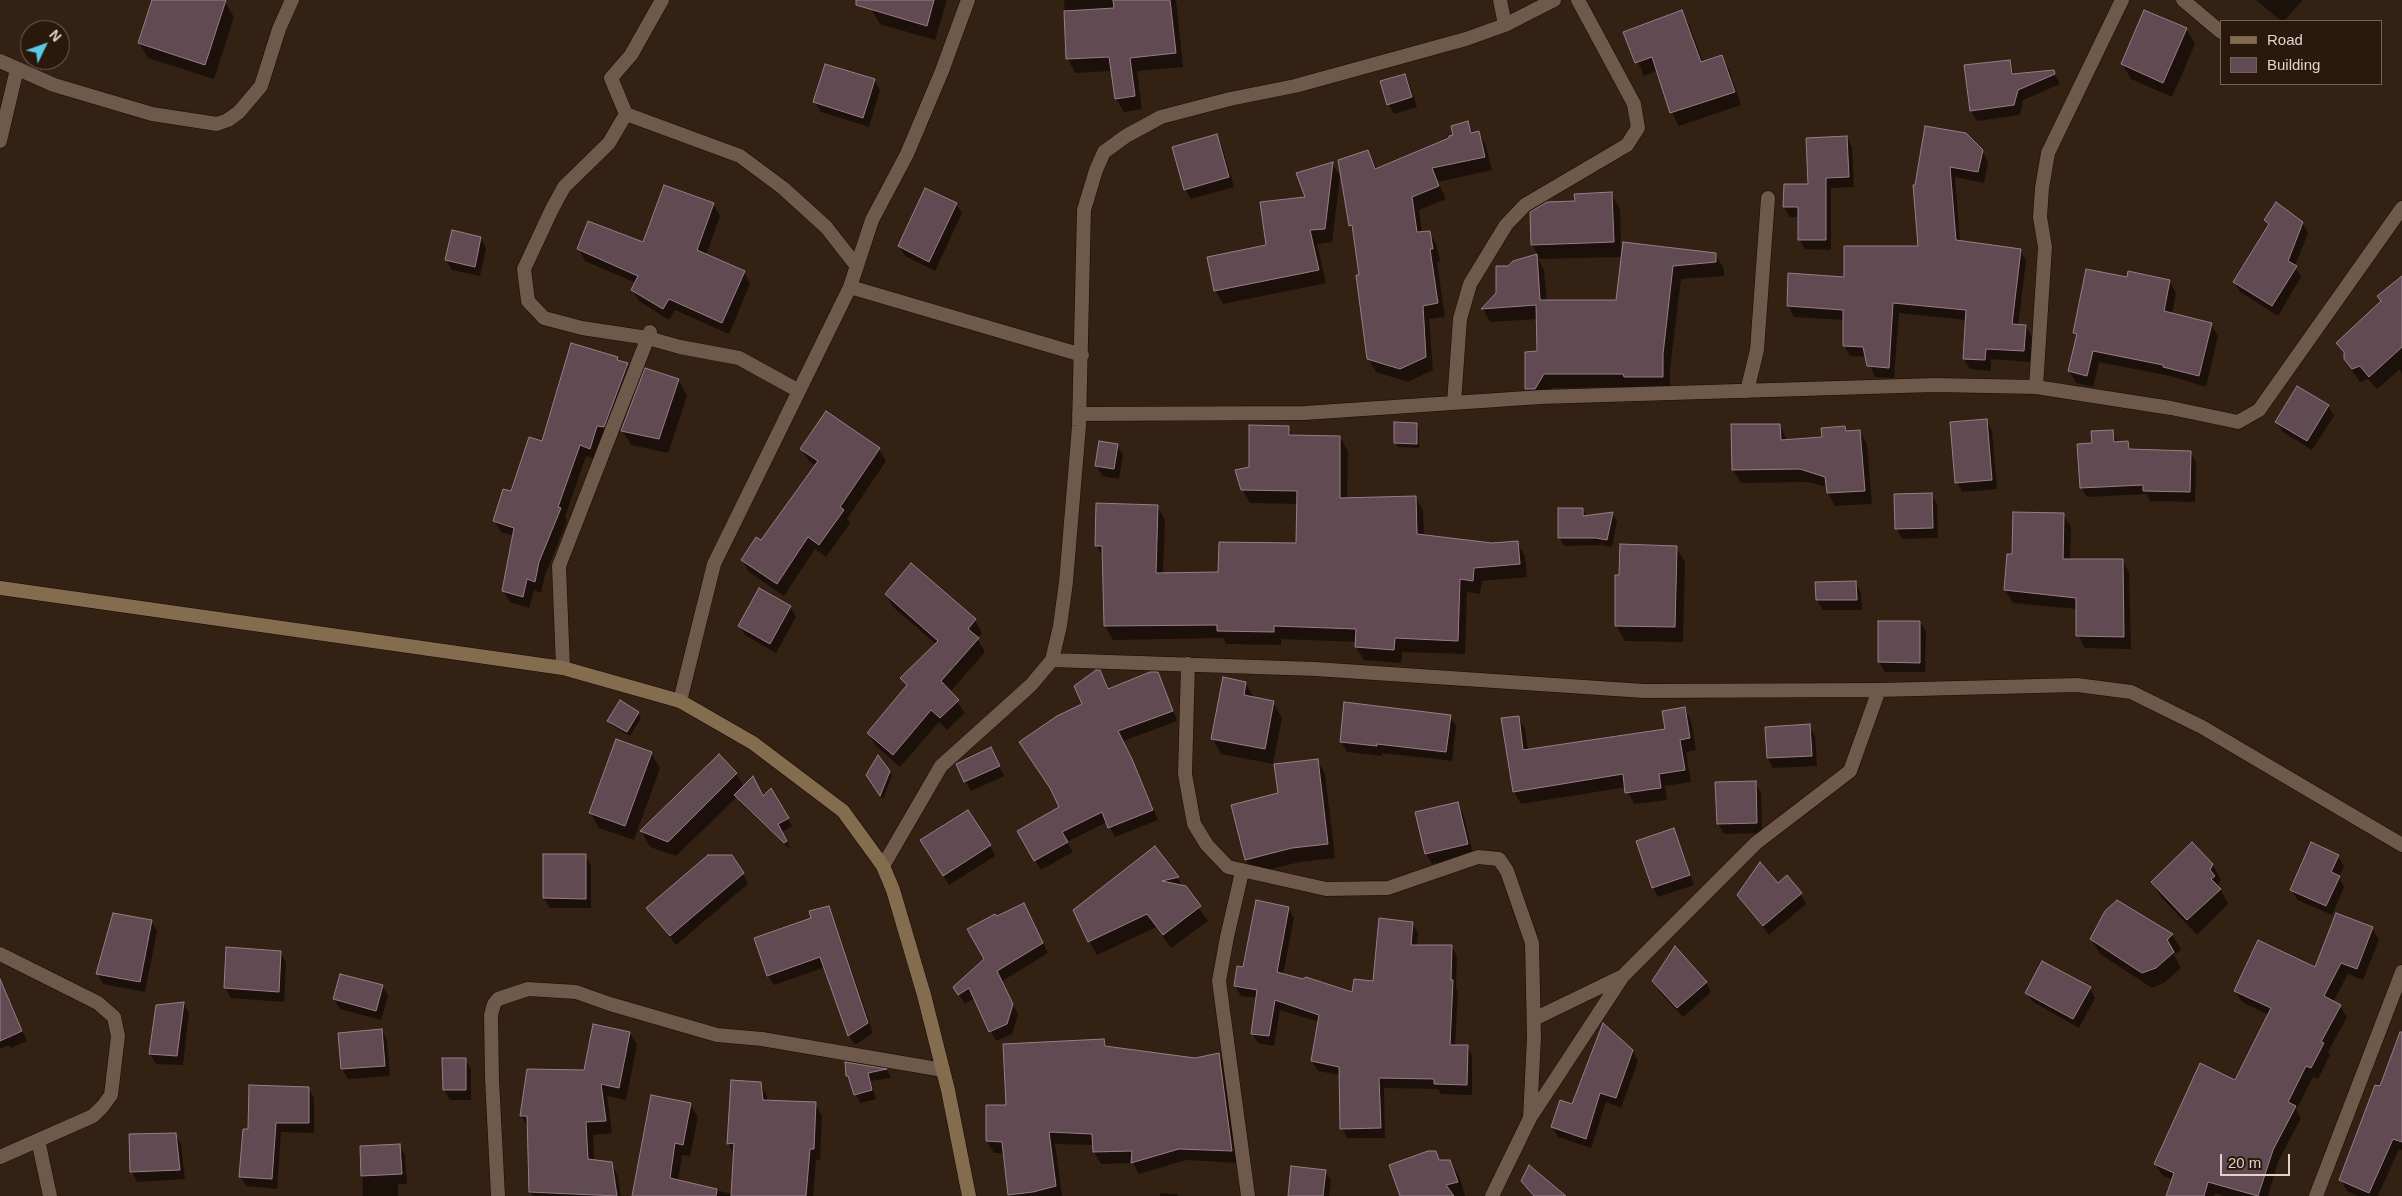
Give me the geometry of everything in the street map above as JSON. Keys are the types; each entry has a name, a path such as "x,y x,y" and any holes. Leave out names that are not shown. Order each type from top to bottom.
{"main road":[{"path":"0,588 564,668 680,701 753,743 844,811 883,866 894,890 924,995 943,1070 969,1196"}],"street":[{"path":"0,61 54,85 152,114 217,124 228,120 239,112 261,86 279,29 292,0"},
{"path":"662,0 631,55 611,78 626,114 740,156 783,188 826,227 855,264"},
{"path":"680,701 714,564 850,286 855,264 872,220 907,154 942,71 968,0"},
{"path":"1500,0 1505,24"},
{"path":"883,866 941,766 1031,685 1052,660 1060,626 1066,582 1079,414 1082,355 1084,210 1096,170 1104,152 1126,136 1161,117 1230,99 1295,86 1466,39 1505,24 1554,0"},
{"path":"1454,403 1460,319 1470,284 1506,224 1525,205 1627,145 1638,128 1634,104 1578,0"},
{"path":"2036,387 2044,247 2040,217 2042,188 2048,153 2122,0"},
{"path":"2183,0 2220,31"},
{"path":"0,141 17,70"},
{"path":"626,114 609,143 564,187 524,269 528,300 544,318 582,328 649,335 680,347 739,358 800,391"},
{"path":"1747,391 1757,350 1768,198"},
{"path":"1079,414 1305,412 1541,397 1935,385 2036,387 2171,408 2238,422 2258,410 2402,208"},
{"path":"850,286 1082,355"},
{"path":"564,668 559,566 649,335"},
{"path":"1052,660 1315,669 1644,690 1879,690 2076,685 2131,692 2202,727 2402,844"},
{"path":"1188,664 1185,774 1194,824 1207,845 1228,867 1242,872 1326,889 1388,888 1478,857 1499,859 1507,871 1532,943 1534,1019 1530,1118"},
{"path":"1492,1196 1530,1118 1623,976 1756,843 1850,771 1879,690"},
{"path":"1242,872 1219,981 1248,1196"},
{"path":"0,954 98,1003 114,1017 118,1036 111,1095 103,1106 93,1116 0,1157"},
{"path":"2316,1196 2402,972"},
{"path":"1534,1019 1623,976"},
{"path":"498,1196 491,1016 494,1004 498,999 528,990 576,992 610,1004 717,1035 762,1039 943,1070"},
{"path":"38,1140 50,1196"}],"building":[{"path":"152,0 226,0 205,65 138,43"},
{"path":"856,0 934,0 927,26 856,5"},
{"path":"1113,0 1170,0 1176,53 1130,58 1135,96 1115,99 1109,57 1066,59 1064,11 1114,8"},
{"path":"1682,10 1701,62 1722,55 1735,92 1670,113 1652,57 1635,63 1623,32"},
{"path":"2144,10 2187,28 2163,83 2121,64"},
{"path":"2010,60 2012,74 2054,70 2055,74 2018,90 2014,105 1970,111 1964,65"},
{"path":"825,64 875,79 863,118 813,102"},
{"path":"1405,74 1412,97 1387,105 1380,81"},
{"path":"1468,121 1471,133 1479,131 1485,157 1432,168 1439,186 1412,197 1417,232 1430,231 1433,249 1430,249 1438,303 1423,306 1426,357 1400,369 1367,359 1356,275 1359,275 1352,225 1349,226 1338,160 1368,150 1375,169 1449,138 1449,136 1453,135 1451,126"},
{"path":"1925,126 1966,133 1983,150 1978,172 1950,167 1956,240 2021,249 2012,324 2026,325 2024,351 1986,349 1985,360 1963,359 1966,310 1893,303 1889,368 1867,366 1863,347 1843,346 1843,310 1787,306 1788,273 1844,277 1844,246 1918,246 1913,185 1915,185"},
{"path":"1217,134 1229,177 1184,190 1172,147"},
{"path":"1847,136 1849,177 1826,178 1826,240 1798,240 1798,207 1783,207 1784,184 1808,184 1806,138"},
{"path":"1333,162 1325,229 1310,230 1319,270 1214,291 1207,257 1266,245 1260,202 1305,197 1296,173"},
{"path":"664,185 714,203 697,250 745,271 722,323 669,299 663,309 631,290 638,276 577,249 588,221 643,242"},
{"path":"925,188 957,203 929,262 898,246"},
{"path":"1612,192 1614,242 1531,245 1530,212 1547,202 1575,201 1574,194"},
{"path":"2276,202 2303,222 2288,261 2297,266 2272,306 2233,282 2269,224 2264,220"},
{"path":"452,230 481,237 475,267 445,260"},
{"path":"1623,242 1716,253 1716,262 1673,266 1663,354 1663,377 1624,377 1623,374 1544,374 1535,389 1525,389 1525,352 1537,351 1536,305 1481,309 1496,293 1496,266 1508,266 1513,261 1537,254 1540,300 1616,300"},
{"path":"2086,269 2127,277 2128,271 2170,280 2164,311 2212,323 2199,376 2163,367 2163,365 2093,351 2087,376 2068,371 2077,334 2073,333"},
{"path":"2402,276 2402,347 2369,377 2360,366 2352,369 2344,359 2344,352 2336,343 2381,301 2377,296"},
{"path":"571,343 618,357 617,360 628,363 604,427 597,426 590,449 580,445 558,507 561,508 539,562 535,582 527,579 523,597 502,591 514,528 493,521 503,489 511,491 529,437 542,441"},
{"path":"645,368 679,379 659,439 621,431"},
{"path":"2297,386 2329,405 2307,441 2275,422"},
{"path":"826,411 880,448 840,507 844,510 819,545 808,537 777,584 741,560 756,537 761,540 818,461 800,449"},
{"path":"1987,419 1992,480 1955,483 1950,422"},
{"path":"1394,422 1417,423 1417,444 1394,443"},
{"path":"1731,424 1780,424 1781,440 1822,437 1821,428 1845,426 1846,431 1860,430 1865,491 1827,493 1825,477 1800,469 1732,470"},
{"path":"1249,425 1289,426 1289,435 1340,436 1340,498 1416,496 1417,534 1492,543 1518,541 1520,564 1474,568 1473,581 1460,579 1458,641 1395,638 1394,650 1355,647 1356,629 1274,626 1274,632 1217,631 1217,625 1104,626 1102,546 1095,546 1096,503 1158,505 1156,573 1218,572 1219,542 1296,543 1297,491 1241,490 1235,470 1249,467"},
{"path":"2113,430 2114,442 2128,441 2129,449 2191,451 2190,492 2143,491 2143,485 2080,488 2077,444 2092,443 2091,431"},
{"path":"1099,441 1118,444 1114,469 1095,466"},
{"path":"1932,493 1933,528 1895,529 1894,494"},
{"path":"1558,508 1583,508 1583,516 1613,512 1607,540 1596,538 1558,538"},
{"path":"2013,512 2064,513 2063,559 2123,559 2124,637 2076,636 2076,598 2004,590 2007,554 2012,554"},
{"path":"1620,544 1677,546 1675,627 1615,626 1615,575 1619,575"},
{"path":"911,563 976,619 968,629 979,638 941,681 959,700 940,718 931,710 893,755 867,733 907,685 900,678 938,641 885,594"},
{"path":"1856,581 1857,600 1816,600 1815,582"},
{"path":"759,588 791,606 770,644 738,626"},
{"path":"1878,621 1920,621 1920,663 1878,662"},
{"path":"1096,670 1100,670 1108,689 1150,672 1158,672 1173,711 1118,731 1153,810 1108,828 1102,812 1062,832 1068,842 1034,861 1017,831 1059,807 1050,788 1019,742 1057,716 1082,704 1074,686"},
{"path":"1223,677 1246,682 1244,695 1274,701 1265,749 1211,739"},
{"path":"620,700 639,712 627,732 607,721"},
{"path":"1344,702 1451,715 1446,752 1340,742"},
{"path":"1685,707 1690,738 1680,740 1685,770 1659,774 1661,788 1625,793 1623,774 1513,792 1501,718 1519,716 1523,750 1665,729 1662,711"},
{"path":"1810,724 1812,756 1767,758 1765,727"},
{"path":"616,739 652,752 625,826 589,813"},
{"path":"991,747 1000,766 964,782 956,764"},
{"path":"719,754 737,773 668,842 640,831"},
{"path":"878,755 890,771 880,796 866,775"},
{"path":"1318,759 1328,844 1292,848 1245,860 1231,805 1278,793 1274,764"},
{"path":"753,776 763,796 771,788 789,818 778,824 787,841 784,843 734,795"},
{"path":"1756,781 1757,823 1717,824 1715,782"},
{"path":"1458,802 1468,844 1425,854 1415,812"},
{"path":"968,810 991,845 943,876 920,840"},
{"path":"1674,828 1690,875 1652,888 1636,841"},
{"path":"2192,842 2213,864 2210,870 2215,876 2211,879 2221,889 2187,920 2151,882"},
{"path":"2311,842 2339,855 2331,872 2340,876 2326,906 2290,890"},
{"path":"1155,846 1179,877 1162,881 1186,886 1201,906 1163,935 1147,914 1088,942 1073,910"},
{"path":"543,854 586,854 586,899 543,898"},
{"path":"708,855 732,855 744,873 670,936 646,908"},
{"path":"1760,862 1778,883 1787,875 1802,893 1763,926 1737,895"},
{"path":"1256,900 1289,907 1277,972 1303,979 1306,977 1352,992 1354,979 1373,981 1379,918 1413,922 1411,945 1452,945 1451,980 1453,980 1450,1045 1468,1045 1467,1085 1434,1084 1434,1079 1379,1078 1381,1128 1340,1129 1339,1067 1311,1061 1319,1015 1275,1000 1269,1036 1251,1034 1257,990 1234,986 1237,966 1243,967"},
{"path":"2117,900 2173,934 2167,940 2174,952 2156,968 2142,973 2090,939 2105,911"},
{"path":"1024,903 1043,943 997,971 1013,1004 1007,1024 989,1032 969,988 958,995 953,987 984,959 967,929 995,914 997,916"},
{"path":"829,906 868,1023 848,1036 820,957 767,976 754,938 811,918 809,911"},
{"path":"113,913 152,920 140,982 96,974"},
{"path":"2336,913 2373,927 2357,969 2341,963 2324,996 2341,1005 2321,1042 2324,1043 2311,1068 2306,1066 2288,1102 2296,1106 2273,1150 2258,1196 2208,1182 2204,1196 2166,1196 2174,1173 2154,1164 2200,1063 2235,1080 2271,1008 2234,991 2258,940 2315,967"},
{"path":"1675,946 1707,982 1677,1008 1652,981"},
{"path":"226,947 281,951 279,992 224,988"},
{"path":"2042,961 2091,987 2073,1019 2025,993"},
{"path":"340,974 383,985 376,1011 333,999"},
{"path":"0,979 22,1031 0,1041"},
{"path":"184,1002 177,1056 149,1054 156,1005"},
{"path":"1603,1023 1633,1050 1616,1098 1600,1093 1586,1139 1551,1127 1560,1100 1572,1104"},
{"path":"593,1024 630,1032 619,1088 601,1084 606,1121 586,1122 588,1159 612,1162 617,1196 529,1192 527,1116 520,1116 527,1069 584,1070"},
{"path":"382,1029 385,1066 341,1069 338,1033"},
{"path":"2400,1032 2402,1032 2402,1142 2393,1139 2369,1193 2339,1180 2375,1085 2380,1086"},
{"path":"1104,1039 1105,1046 1195,1058 1219,1053 1232,1151 1179,1149 1131,1163 1132,1151 1093,1152 1092,1134 1049,1132 1056,1186 1033,1192 1008,1195 1002,1142 986,1141 986,1105 1006,1105 1003,1044"},
{"path":"442,1058 466,1058 466,1090 443,1090"},
{"path":"845,1062 887,1069 868,1073 872,1090 854,1095 848,1076 846,1076"},
{"path":"731,1080 761,1082 763,1100 816,1102 814,1149 810,1149 806,1196 731,1196 734,1143 727,1144"},
{"path":"249,1085 309,1087 309,1123 276,1123 272,1179 239,1177 243,1129 248,1129"},
{"path":"651,1095 691,1103 683,1145 675,1143 670,1178 717,1189 716,1196 632,1196"},
{"path":"176,1133 180,1170 130,1172 129,1134"},
{"path":"400,1144 402,1174 361,1176 360,1146"},
{"path":"1428,1151 1436,1151 1439,1160 1450,1160 1458,1182 1446,1185 1454,1196 1400,1196 1389,1165"},
{"path":"1529,1165 1566,1196 1534,1196 1521,1181"},
{"path":"1291,1166 1326,1170 1323,1196 1288,1196"}]}
